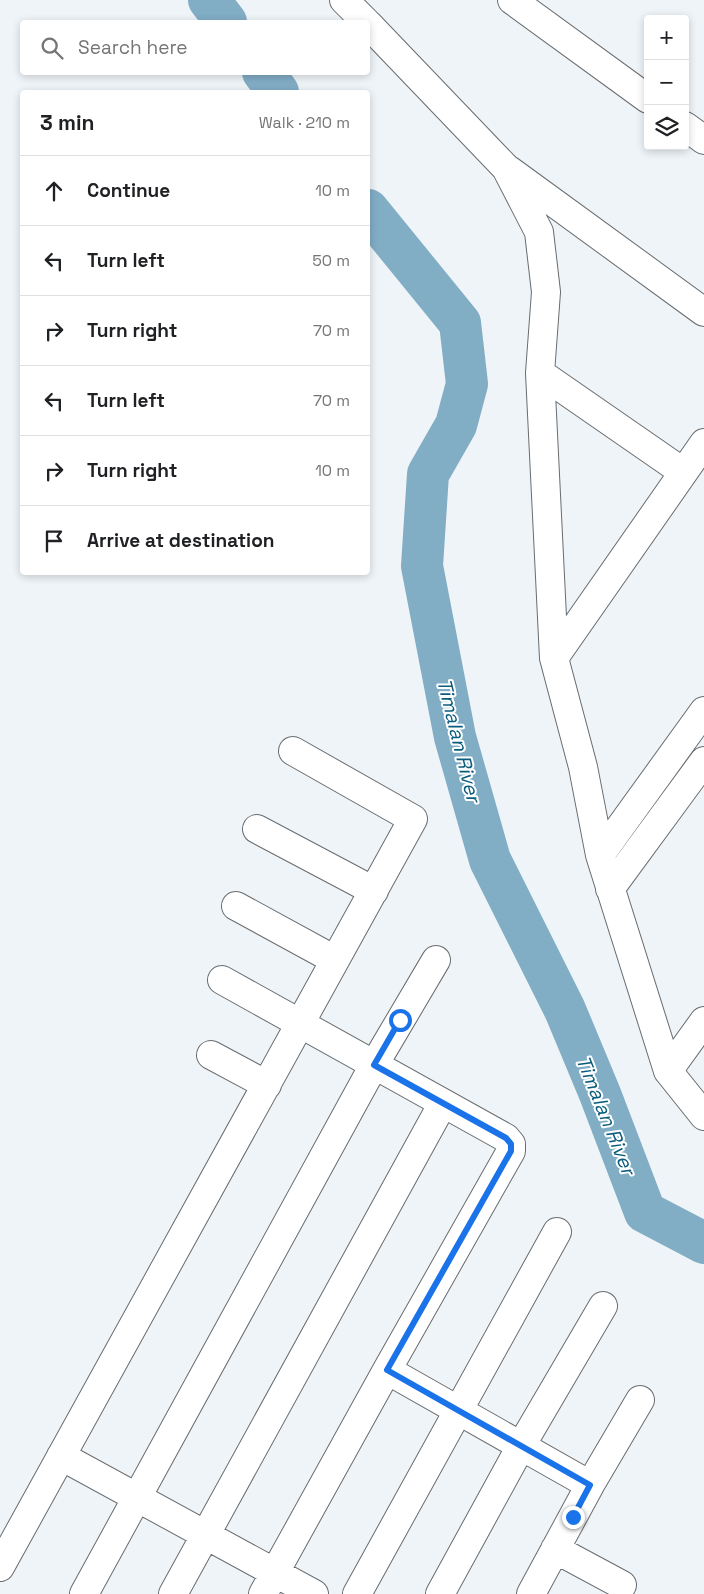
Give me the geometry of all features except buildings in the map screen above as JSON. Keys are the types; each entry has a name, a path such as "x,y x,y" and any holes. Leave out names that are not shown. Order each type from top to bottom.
{"street":[{"path":"344,0 364,20"},
{"path":"512,0 644,96"},
{"path":"370,26 506,168 704,312"},
{"path":"689,129 704,140"},
{"path":"506,168 538,232 546,292 540,373 554,658 583,767 600,855 668,1071 704,1116"},
{"path":"540,373 683,472"},
{"path":"554,658 704,443"},
{"path":"600,855 704,711"},
{"path":"0,1567 414,819 292,751"},
{"path":"610,889 704,761"},
{"path":"257,829 374,890"},
{"path":"236,906 336,960"},
{"path":"84,1594 374,1065 436,960"},
{"path":"222,980 506,1138 511,1144 511,1151 269,1584"},
{"path":"668,1071 704,1021"},
{"path":"211,1055 267,1085"},
{"path":"173,1594 443,1103"},
{"path":"357,1594 557,1232"},
{"path":"440,1594 521,1446 603,1306"},
{"path":"387,1370 590,1485"},
{"path":"531,1594 590,1485 640,1400"},
{"path":"61,1456 205,1535 269,1584 314,1594"},
{"path":"555,1550 622,1585"}],"waterway":[{"name":"Timalan River","path":"209,0 224,20"},
{"name":"Timalan River","path":"265,75 276,90"},
{"name":"Timalan River","path":"370,212 460,323 467,384 456,425 428,474 422,566 455,737 490,860 565,1010 600,1094 645,1212 704,1243"}],"route":[{"path":"400,1020 374,1065 506,1138 511,1144 511,1151 387,1370 590,1485 573,1517"}]}
